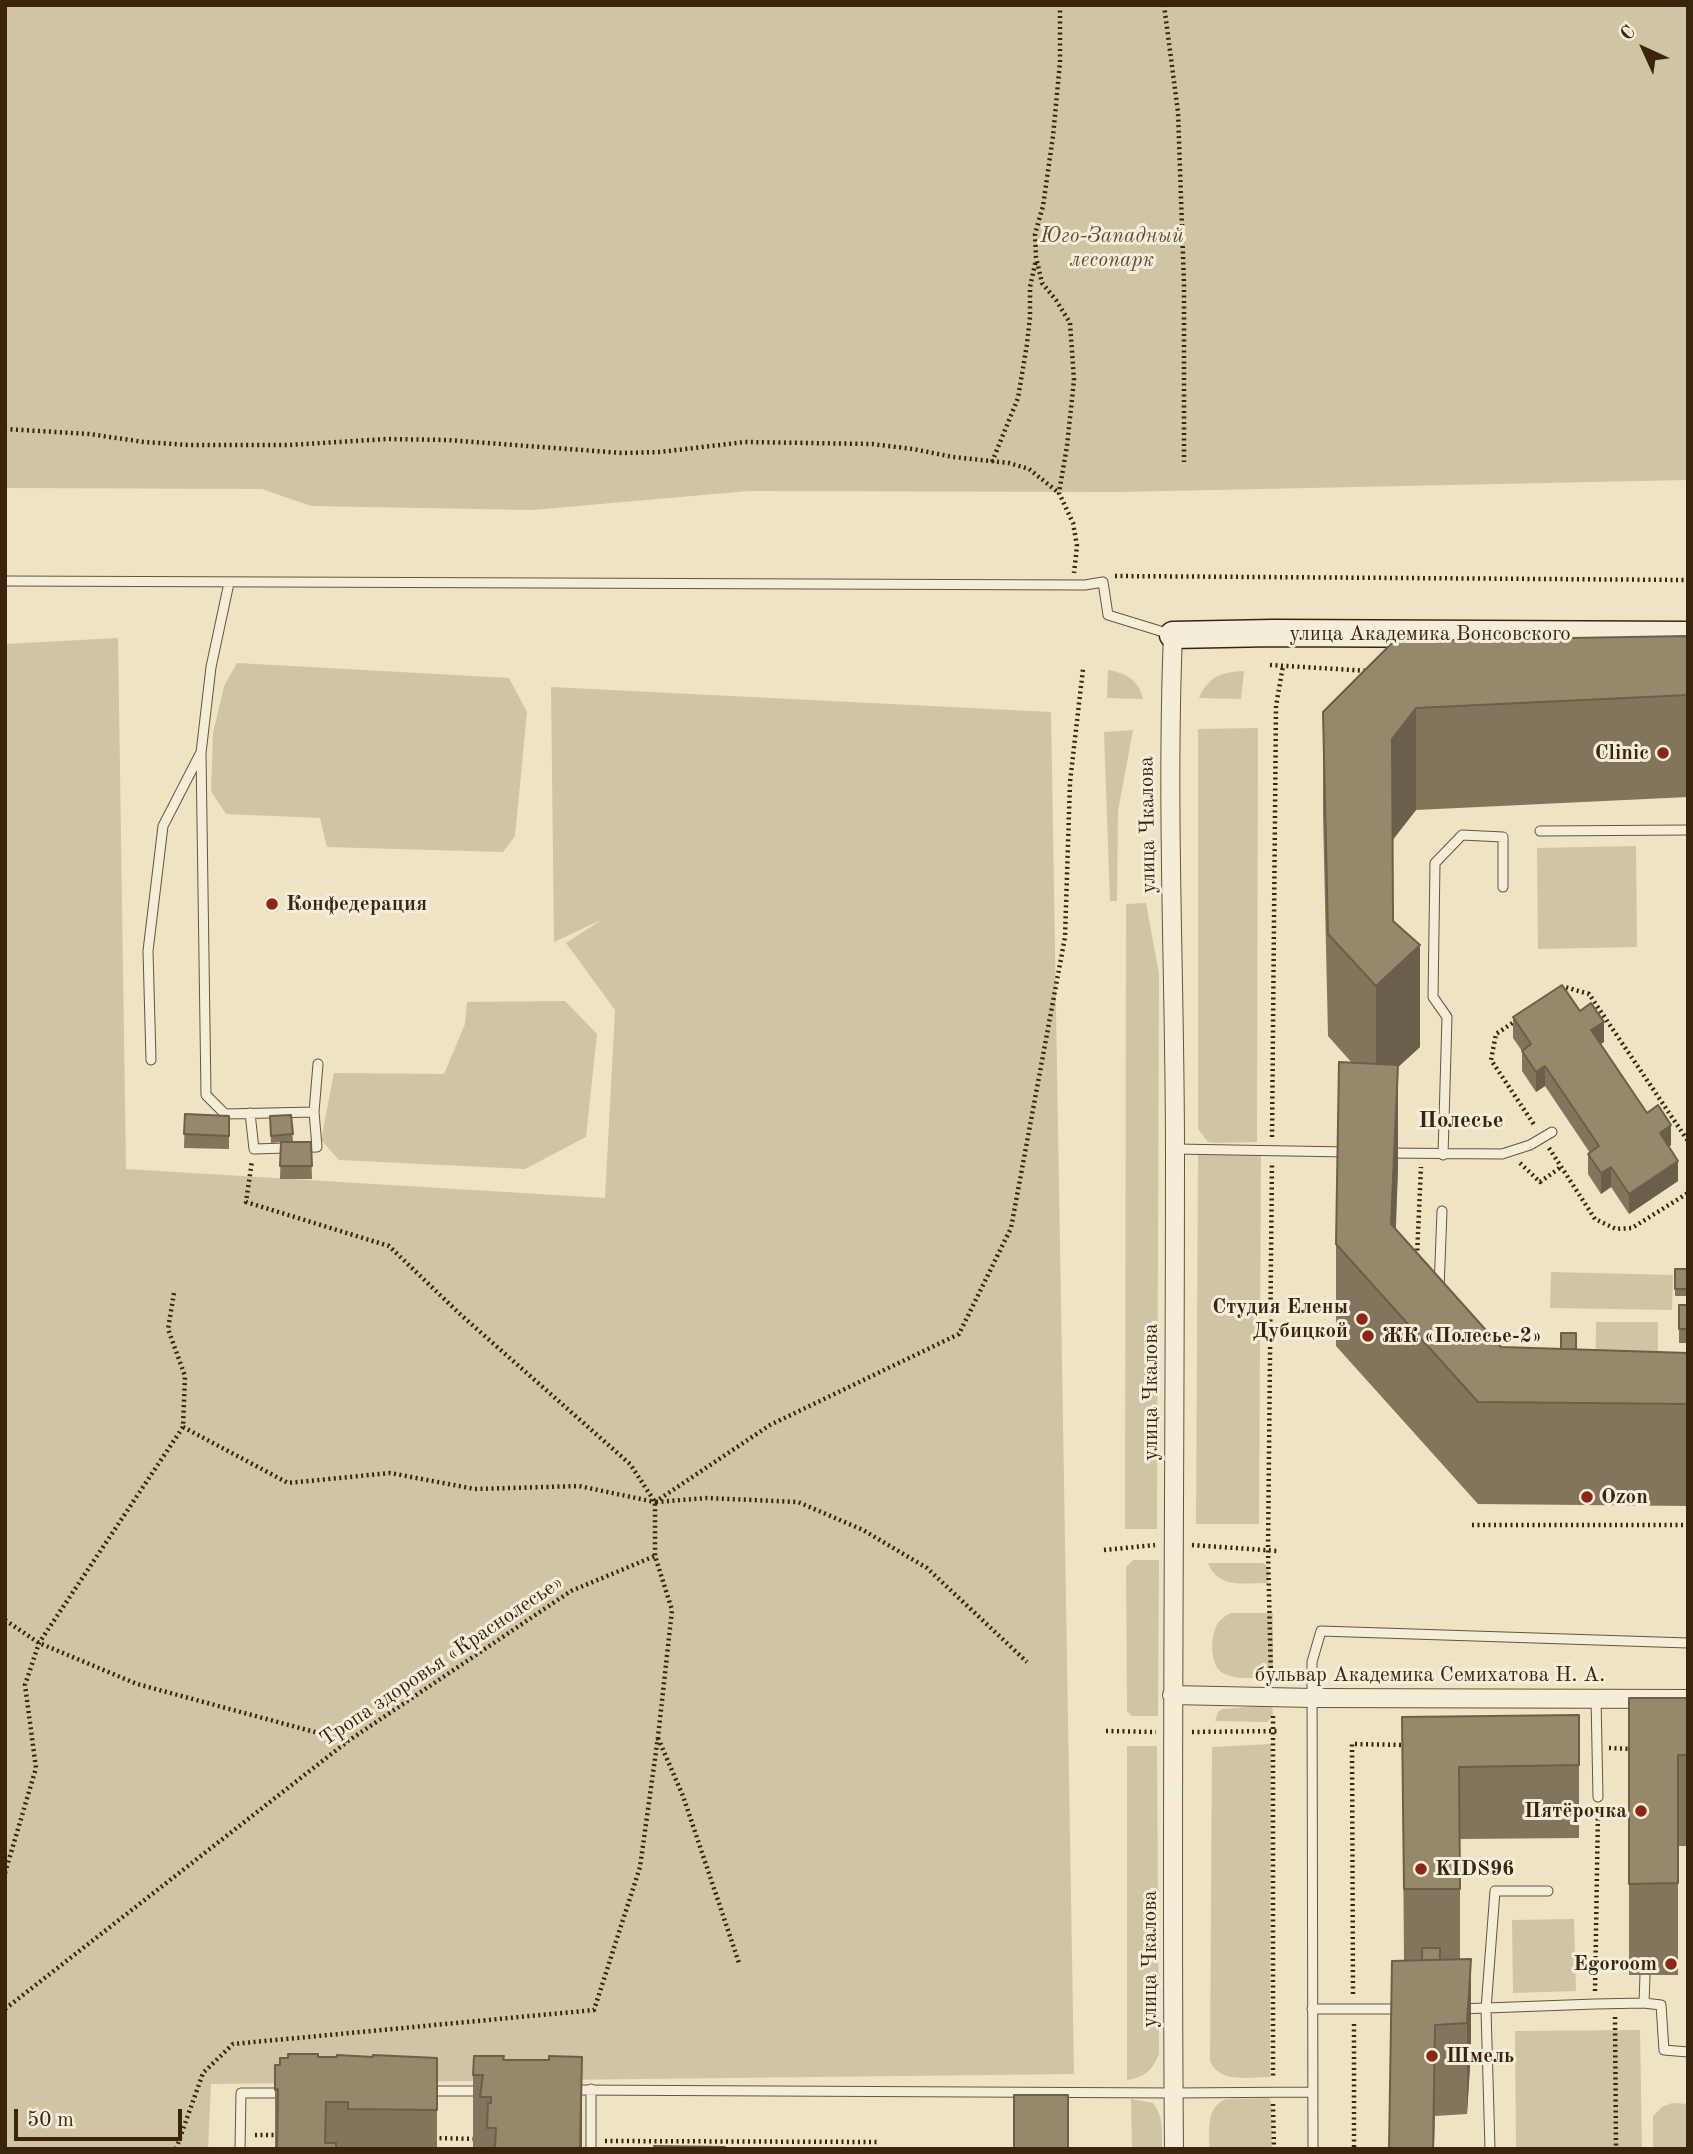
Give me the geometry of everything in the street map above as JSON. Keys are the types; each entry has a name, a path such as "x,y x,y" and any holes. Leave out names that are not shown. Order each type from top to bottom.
{"street":[{"name":"улица Академика Вонсовского","path":"1173,635 1688,635"},
{"name":"улица Чкалова","path":"1173,635 1170,712 1175,1149 1172,1695 1174,2149"},
{"name":"бульвар Академика Семихатова Н. А.","path":"1172,1695 1688,1699"}],"lane":[{"path":"5,581 1086,585 1103,582 1108,615 1173,635"},
{"path":"229,583 211,667 201,753 206,1095 225,1114 314,1112"},
{"path":"151,1060 148,951 163,826 201,753"},
{"path":"1540,831 1688,830"},
{"path":"1443,1155 1447,1017 1433,997 1435,863 1462,835 1503,837 1503,887"},
{"path":"250,1113 254,1149 317,1147 314,1112 318,1064"},
{"path":"1376,1153 1502,1154 1530,1145 1552,1132"},
{"path":"1175,1149 1362,1152"},
{"path":"1438,1300 1443,1211"},
{"path":"1313,2149 1312,1662 1321,1630 1688,1643"},
{"path":"1596,1698 1598,1797"},
{"path":"1490,2149 1486,2009 1495,1891 1548,1891"},
{"path":"1644,2003 1645,1975"},
{"path":"1448,2010 1644,2003 1661,2006 1664,2050 1688,2052"},
{"path":"1312,2009 1408,2009"},
{"path":"591,2089 591,2145"},
{"path":"415,2091 496,2090"},
{"path":"564,2090 1312,2092"},
{"path":"240,2149 241,2093 292,2093"}],"path":[{"path":"1059,494 1074,380 1073,354 1069,323 1042,283 1036,257 1035,234 1048,175 1060,62 1060,5"},
{"path":"1164,5 1178,112 1184,297 1184,462"},
{"path":"992,462 1018,398 1030,317 1030,287 1036,257"},
{"path":"5,429 89,434 188,445 289,446 387,439 622,453 660,452 745,442 872,444 913,449 953,457 1009,463 1029,469 1059,494 1073,523 1077,546 1074,573"},
{"path":"1112,576 1688,580"},
{"path":"1270,665 1381,671"},
{"path":"1274,2149 1272,1697 1268,1550 1276,706 1283,666"},
{"path":"655,1502 770,1425 959,1335 1011,1228 1065,937 1070,782 1083,668"},
{"path":"1553,995 1565,988 1589,993 1688,1140"},
{"path":"1519,1018 1496,1034 1491,1060 1595,1219 1616,1229 1632,1227 1688,1193"},
{"path":"176,2149 203,2073 233,2044 594,2010 640,1867 671,1610 655,1556 655,1502 630,1464 461,1315 389,1246 246,1202 254,1149"},
{"path":"1416,1264 1422,1159"},
{"path":"5,1873 36,1768 25,1685 38,1643 183,1427 185,1376 168,1329 174,1293"},
{"path":"183,1427 288,1483 390,1474 475,1489 579,1486 655,1502 707,1498 798,1502 863,1530 927,1568 1027,1662"},
{"path":"1472,1525 1688,1525"},
{"name":"Тропа здоровья «Краснолесье»","path":"5,2009 348,1741 571,1591 655,1556"},
{"path":"5,1620 38,1643 137,1684 348,1741"},
{"path":"657,1737 683,1797 739,1963"},
{"path":"1354,2149 1352,1744 1406,1745"},
{"path":"1598,1748 1636,1749"},
{"path":"1598,1797 1595,2004 1616,2018 1616,2149"},
{"path":"251,2135 278,2135"},
{"path":"428,2138 482,2139"},
{"path":"591,2145 746,2140 880,2142"},
{"path":"746,2140 746,2149"}],"green space":[{"name":"Юго-Западный лесопарк","path":"5,5 1688,5 1688,480 1119,492 749,491 532,510 311,506 262,489 5,488"},
{"path":"118,638 126,1169 605,1198 615,1010 566,943 603,919 554,942 551,687 1051,712 1074,2074 211,2084 208,2149 5,2149 5,644"},
{"path":"237,663 509,678 527,712 515,836 503,852 327,847 320,818 226,814 211,791 213,733 224,686"},
{"path":"1108,670 1120,673 1135,682 1143,699 1107,698"},
{"path":"1244,671 1241,699 1199,698 1216,677"},
{"path":"1258,728 1257,1142 1214,1143 1208,1142 1198,1129 1198,729"},
{"path":"1133,730 1118,811 1117,901 1110,901 1104,732"},
{"path":"1636,846 1637,947 1538,949 1537,848"},
{"path":"1146,903 1159,974 1157,1529 1125,1529 1126,904"},
{"path":"565,1001 597,1034 586,1137 525,1169 339,1160 321,1140 334,1073 444,1074 465,1024 467,1002"},
{"path":"1198,1153 1261,1153 1259,1524 1196,1524"},
{"path":"1551,1272 1673,1275 1672,1310 1550,1308"},
{"path":"1596,1322 1658,1322 1658,1406 1595,1407"},
{"path":"1133,1560 1159,1560 1158,1716 1132,1716 1127,1711 1126,1567"},
{"path":"1208,1563 1263,1563 1269,1568 1268,1583 1242,1584 1225,1581 1218,1577"},
{"path":"1231,1613 1273,1613 1273,1677 1235,1677 1218,1669 1213,1657 1213,1635 1218,1623"},
{"path":"1272,1705 1273,1715 1267,1722 1215,1721 1222,1709"},
{"path":"1271,1744 1270,2077 1236,2078 1221,2073 1210,2061 1212,1747"},
{"path":"1127,1746 1157,1746 1159,2054 1147,2072 1127,2080"},
{"path":"1574,1919 1576,1991 1513,1993 1512,1920"},
{"path":"1640,2030 1642,2149 1516,2149 1515,2031"},
{"path":"1269,2098 1272,2149 1209,2149 1210,2120 1219,2103 1226,2099"},
{"path":"1131,2099 1153,2103 1157,2108 1162,2125 1162,2149 1132,2149"},
{"path":"1672,2103 1688,2104 1688,2149 1653,2149 1653,2116 1662,2107"}],"building":[{"path":"1688,636 1688,695 1416,708 1392,739 1393,921 1420,945 1376,986 1328,934 1323,712 1394,641"},
{"path":"1562,985 1580,1011 1591,1003 1604,1022 1591,1030 1647,1113 1658,1105 1671,1125 1660,1133 1678,1161 1629,1194 1611,1167 1601,1173 1588,1154 1599,1146 1545,1066 1536,1072 1522,1051 1531,1044 1513,1017"},
{"path":"1339,1062 1398,1065 1391,1224 1501,1347 1688,1353 1688,1404 1478,1402 1336,1244"},
{"path":"185,1114 229,1116 229,1136 184,1134"},
{"path":"291,1115 293,1134 271,1136 270,1116"},
{"path":"281,1142 311,1142 312,1166 280,1166"},
{"path":"1675,1269 1687,1269 1687,1289 1675,1289"},
{"path":"1679,1305 1688,1305 1688,1329 1679,1329"},
{"path":"1561,1333 1576,1333 1576,1349 1561,1349"},
{"path":"1629,1698 1688,1698 1688,1755 1678,1755 1678,1883 1629,1884"},
{"path":"1579,1715 1579,1765 1459,1767 1460,1889 1404,1889 1402,1717"},
{"path":"1422,1948 1440,1948 1440,1960 1422,1960"},
{"path":"1471,1959 1467,2023 1435,2025 1433,2149 1389,2149 1392,1961"},
{"path":"288,2054 318,2054 318,2057 373,2055 437,2058 437,2110 348,2109 348,2102 326,2102 325,2143 336,2143 336,2149 277,2149 278,2089 275,2090 275,2065 280,2065 280,2058 288,2058"},
{"path":"474,2056 504,2056 503,2060 549,2060 549,2056 582,2057 580,2149 495,2149 496,2128 487,2128 488,2103 491,2103 491,2097 480,2097 483,2075 473,2075"},
{"path":"1014,2095 1068,2095 1068,2149 1014,2149"},
{"path":"654,2146 725,2147 725,2149 654,2149"}],"place":[{"name":"Clinic","path":"1663,753"},
{"name":"Конфедерация","path":"272,904"},
{"name":"Студия Елены Дубицкой","path":"1362,1319"},
{"name":"ЖК «Полесье-2»","path":"1368,1336"},
{"name":"Ozon","path":"1587,1497"},
{"name":"Пятёрочка","path":"1641,1811"},
{"name":"KIDS96","path":"1421,1869"},
{"name":"Egoroom","path":"1671,1964"},
{"name":"Шмель","path":"1432,2056"}],"district":[{"name":"Полесье","path":"1461,1121"}]}
